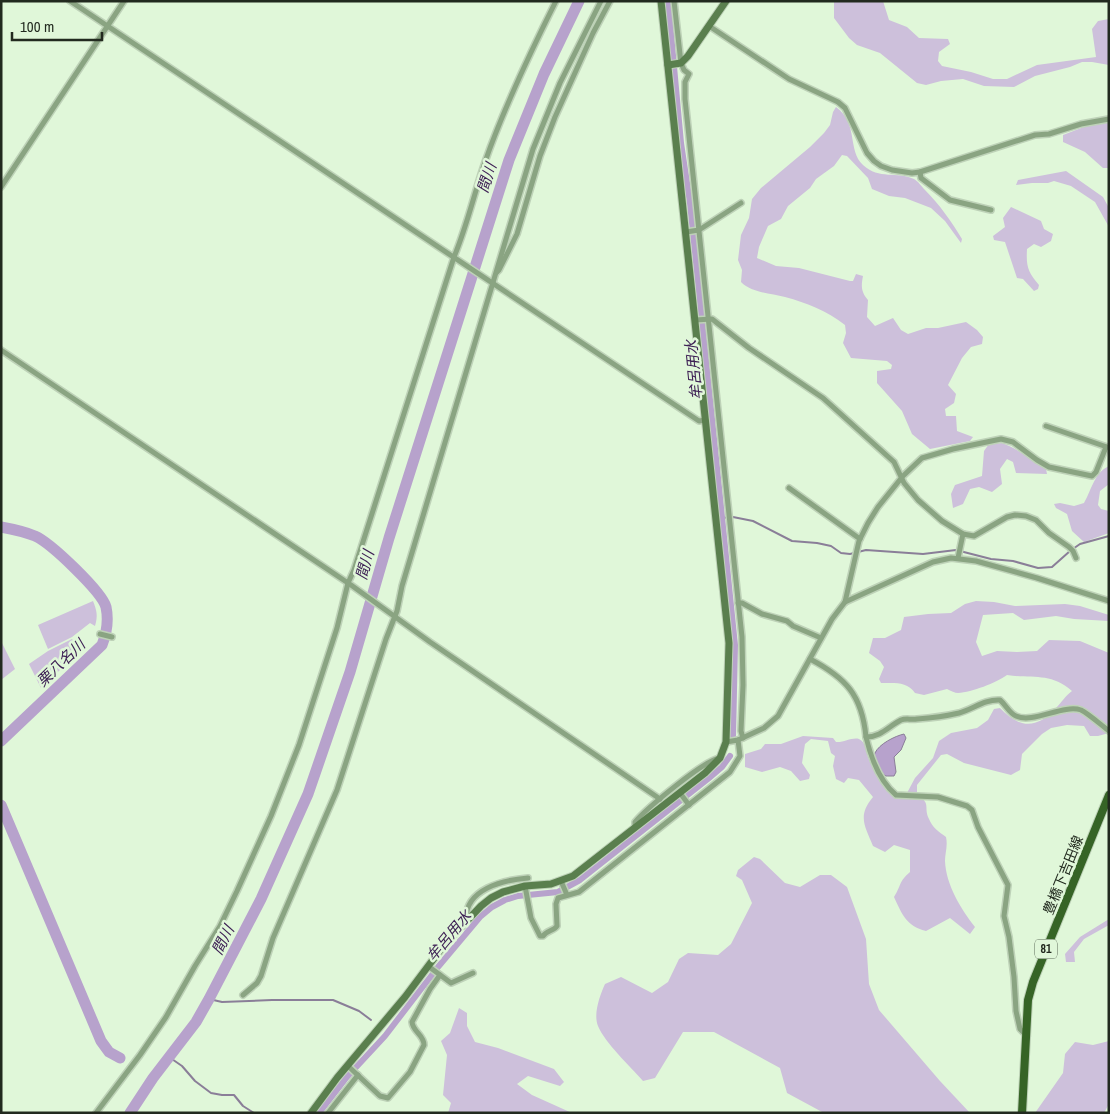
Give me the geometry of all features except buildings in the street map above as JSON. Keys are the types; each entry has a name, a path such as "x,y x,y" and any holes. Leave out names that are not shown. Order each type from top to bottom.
{"main road":[{"name":"豊橋下吉田線","path":"1022,1113 1028,1000 1033,982 1109,795"}],"street":[{"path":"70,1 699,421 706,420"},
{"path":"1,187 124,1"},
{"path":"96,1113 166,1017 220,926 270,816 299,745 411,389 466,228 484,163 514,88 556,1"},
{"path":"243,995 257,983 261,976 273,938 337,790 394,616 476,335 533,149 560,83 601,1"},
{"path":"496,272 499,270 517,234 540,156 555,117 610,1"},
{"path":"526,888 531,918 540,936 543,936 545,933 556,929 556,900 566,893 579,892 671,817 724,778 734,767 740,756 743,657 685,99 685,82 688,74 678,67 661,1"},
{"path":"311,1113 430,968 466,920 491,898 504,892 562,883 573,876 681,795 713,767 720,758 726,742 729,643 687,232 674,1"},
{"path":"678,67 688,56 726,1"},
{"path":"708,26 789,79 838,102 845,108 867,153 874,161 892,170 912,173 920,172 1035,135 1049,134 1081,124 1109,119"},
{"path":"920,172 921,178 950,200 991,210"},
{"path":"687,232 699,231 740,203"},
{"path":"696,320 712,319 749,348 823,398 894,462 901,479 930,512 963,534 974,536 1007,517 1015,515 1026,516 1036,520 1049,533 1071,549 1076,558"},
{"path":"1,350 350,584 660,799"},
{"path":"845,602 860,538 878,507 901,479 917,462 930,455 952,448 1001,439 1013,442 1049,467 1092,476 1096,472 1107,447 1046,426"},
{"path":"789,488 860,538"},
{"path":"716,513 728,514"},
{"path":"959,553 963,534"},
{"path":"726,742 741,739 764,728 778,716 821,638 839,608 845,602 942,558 959,553 1109,601"},
{"path":"738,603 742,603 762,614 787,621 793,626 821,638"},
{"path":"101,635 112,637"},
{"path":"810,659 834,673 854,692 863,719 874,765 885,783 896,795 938,797 967,806 972,810 978,827 1008,885 1004,916 1009,937 1016,1010 1020,1029 1027,1036"},
{"path":"866,737 873,737 905,719 914,720 960,713 995,700 1000,700 1011,713 1021,717 1073,709 1079,710 1109,731"},
{"path":"636,828 635,822 639,816 705,764 720,758"},
{"path":"681,795 688,804"},
{"path":"466,920 466,911 478,893 510,881 528,878"},
{"path":"562,883 566,893"},
{"path":"430,968 452,984 473,973"},
{"path":"349,1067 380,1096 388,1098 408,1076 424,1045 424,1040 412,1026 412,1022 440,974"},
{"path":"328,1113 357,1074"}],"shaded area":[{"path":"834,1 883,1 889,20 907,27 919,38 948,39 950,44 939,52 938,61 942,66 993,79 1007,79 1037,65 1096,57 1092,29 1098,21 1109,19 1109,65 1082,62 1035,76 1014,87 984,86 963,79 941,81 926,85 917,83 880,53 857,45 849,38 834,18"},
{"path":"836,107 848,121 855,152 863,165 875,172 908,177 915,180 945,213 962,239 961,243 945,221 931,208 905,198 889,196 872,189 868,178 847,156 842,155 834,166 816,179 810,188 788,206 781,219 768,226 759,247 757,258 776,266 799,268 850,281 853,281 856,274 863,276 862,289 868,300 867,317 875,326 893,318 901,330 908,334 926,328 938,328 966,322 977,330 983,337 982,344 971,347 962,358 948,385 956,394 954,403 945,409 946,416 956,416 957,431 973,437 970,441 930,449 912,434 902,411 877,383 877,371 891,369 892,365 887,361 851,358 843,343 846,333 845,325 824,312 793,299 756,291 741,282 742,270 738,260 741,235 749,218 752,199 761,188 824,133 830,125"},
{"path":"1109,122 1109,168 1103,168 1085,152 1063,142 1063,135 1089,125"},
{"path":"1066,171 1103,197 1109,208 1109,227 1095,202 1071,186 1054,181 1016,185 1018,180"},
{"path":"1011,207 1041,221 1044,229 1053,234 1051,241 1041,247 1034,244 1027,249 1028,269 1039,285 1038,289 1034,291 1023,279 1017,278 1005,242 994,240 993,236 1005,227 1003,218"},
{"path":"1002,443 1019,451 1046,469 1047,474 1016,473 1013,462 1007,459 1000,469 1002,484 992,492 979,487 970,489 963,504 953,508 951,494 955,485 982,476 984,451 989,444"},
{"path":"1109,466 1109,484 1100,491 1098,505 1101,509 1109,511 1109,533 1084,542 1072,531 1067,514 1056,508 1054,504 1060,503 1074,506 1084,503 1097,477"},
{"path":"93,601 97,614 95,626 90,623 72,637 48,649 38,625"},
{"path":"976,601 1015,606 1065,604 1080,606 1109,615 1109,621 1056,616 1024,620 1013,613 983,615 976,642 982,656 997,651 1037,651 1049,640 1080,641 1109,653 1109,733 1090,736 1084,726 1067,725 1051,728 1042,734 1022,754 1020,770 1011,775 964,763 947,754 941,755 917,785 917,794 926,803 930,822 946,837 945,861 948,879 960,905 975,927 970,934 950,918 926,931 909,923 902,914 894,897 902,881 910,872 910,850 894,845 885,852 873,846 865,827 864,816 865,810 873,797 859,780 848,778 844,783 836,779 833,766 835,756 831,753 828,741 811,739 805,744 802,763 810,775 809,779 800,781 791,771 780,767 762,772 745,767 745,754 761,749 765,744 781,744 803,736 833,738 836,742 859,739 864,744 876,773 886,788 895,796 907,793 915,778 933,758 939,741 951,733 977,728 988,720 994,709 1000,708 1014,720 1028,724 1035,723 1049,715 1072,691 1056,681 1041,677 1007,675 984,687 970,691 958,693 947,689 924,695 915,693 908,686 895,683 881,683 879,679 884,667 880,661 869,653 873,638 885,638 901,630 904,617 951,613 965,604"},
{"path":"72,639 81,650 41,688 29,664 48,651"},
{"path":"1,641 15,669 1,680"},
{"path":"904,734 906,738 901,750 894,757 896,772 894,776 886,776 877,766 874,759 875,753 888,741"},
{"path":"754,857 760,859 785,883 800,887 820,875 831,875 847,887 866,939 869,984 879,1010 970,1113 824,1113 787,1093 780,1068 714,1032 683,1032 655,1078 643,1081 612,1047 601,1033 596,1016 605,984 621,977 652,993 668,982 679,959 688,953 718,955 731,944 752,903 742,880 736,876 738,870"},
{"path":"1109,919 1109,925 1084,939 1074,952 1075,962 1066,962 1065,954 1080,937"},
{"path":"459,1008 467,1013 467,1026 475,1042 498,1048 554,1069 564,1082 560,1086 528,1076 517,1084 532,1095 572,1113 448,1113 451,1103 443,1095 447,1055 441,1041 450,1033"},
{"path":"1109,1041 1109,1104 1104,1113 1035,1113 1063,1073 1065,1054 1075,1042 1093,1045"}],"waterway":[{"name":"間川","path":"130,1113 153,1078 196,1022 209,999 261,899 308,794 350,672 389,538 509,160 544,74 579,1"},
{"name":"牟呂用水","path":"668,1 681,143 690,203 735,645 733,736"},
{"path":"721,518 733,517 753,521 792,541 831,546 841,553 850,554 866,550 923,554 956,550 1038,568 1052,567 1080,544 1109,536"},
{"name":"栗八名川","path":"1,527 35,536 52,548 86,580 102,600 107,612 106,631 102,645 1,741"},
{"name":"牟呂用水","path":"319,1113 347,1077 385,1036 438,967 480,917 492,907 505,900 518,896 558,892 580,880 708,779 722,767 730,756"},
{"name":"栗八名川","path":"1,805 101,1041 109,1052 120,1058"},
{"path":"209,999 222,1002 333,1000 359,1011 371,1020"},
{"path":"169,1057 182,1066 195,1081 211,1093 234,1095 243,1106 254,1113"}]}
